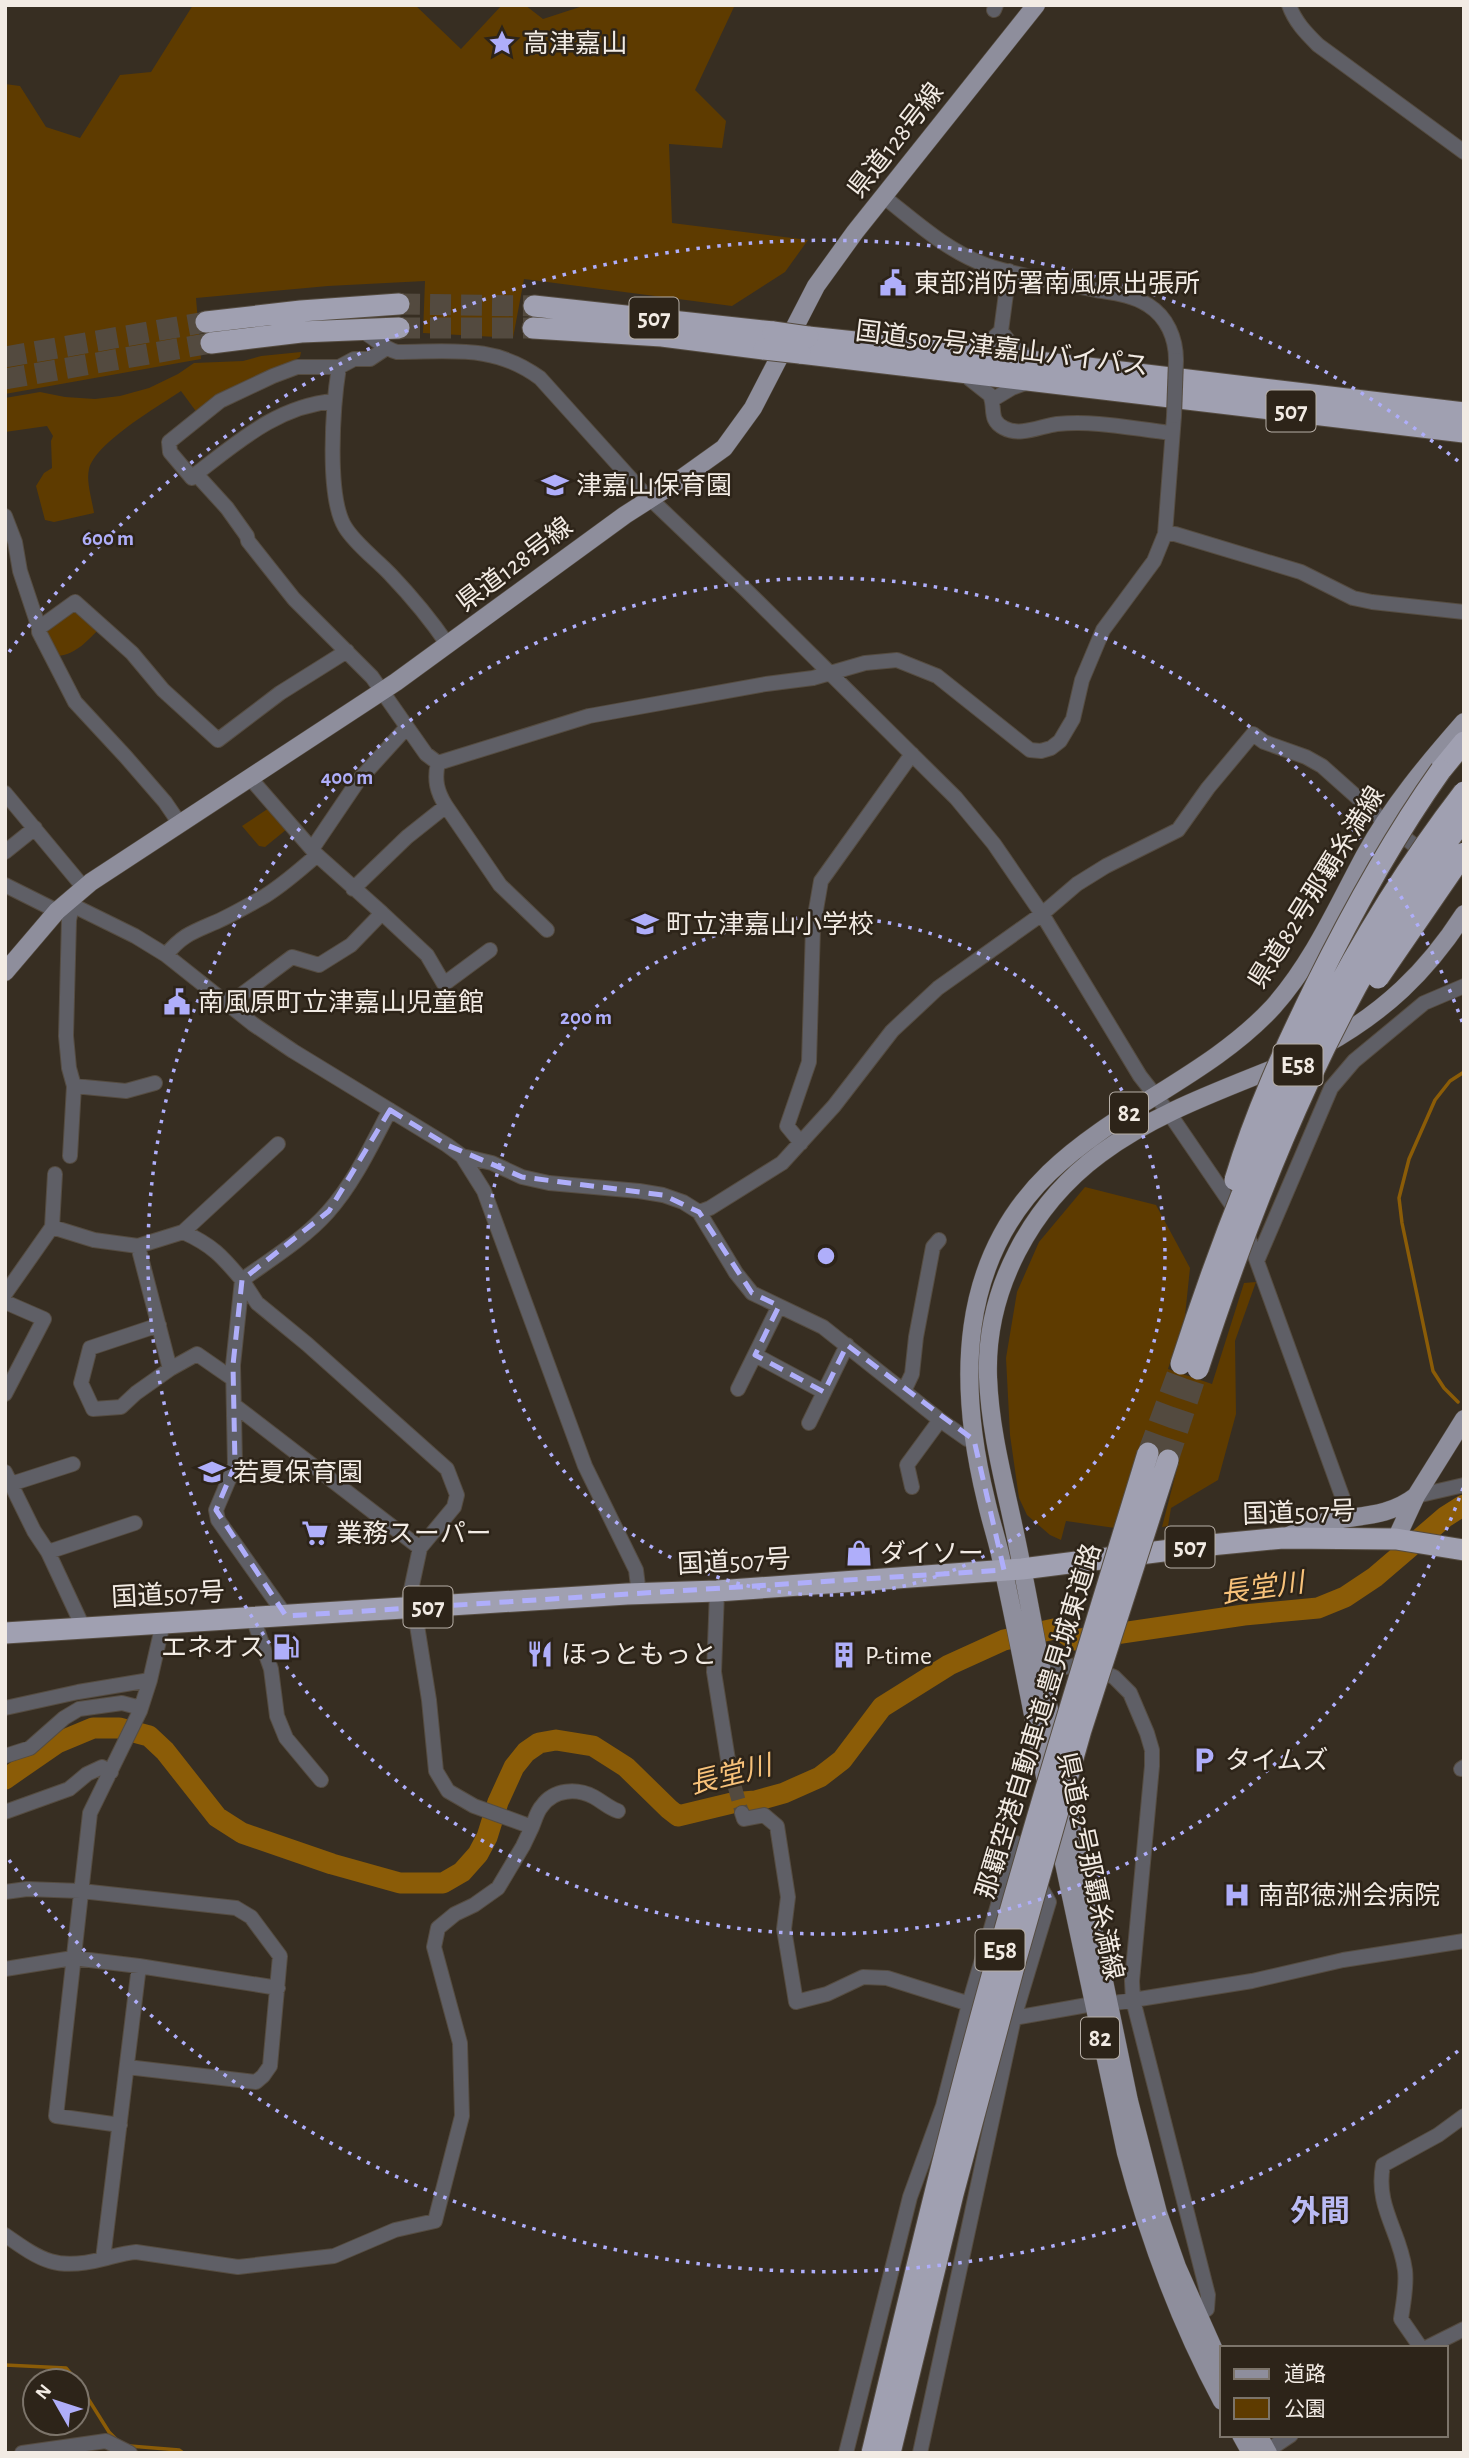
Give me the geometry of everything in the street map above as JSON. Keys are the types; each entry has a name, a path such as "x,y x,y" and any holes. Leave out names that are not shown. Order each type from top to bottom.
{"highway":[{"path":"398,304 301,311 208,333 399,328"},
{"name":"国道507号津嘉山バイパス","path":"534,306 804,345 1035,371 1464,432"},
{"name":"国道507号津嘉山バイパス","path":"533,328 769,340"},
{"name":"国道507号津嘉山バイパス","path":"1035,371 1464,413"},
{"path":"1214,1291 1244,1150 1298,1021 1390,845 1441,770 1464,742"},
{"name":"E58","path":"1189,1366 1282,1098 1328,1003 1380,913 1434,830 1464,792"},
{"name":"E58","path":"1214,1291 1334,1028 1402,909 1464,819"},
{"path":"1214,1291 1360,1010 1387,964 1464,853"},
{"name":"那覇空港自動車道;豊見城東道路","path":"872,2453 987,1995 1062,1733 1148,1453"},
{"name":"那覇空港自動車道;豊見城東道路","path":"890,2453 953,2194 1016,1959 1085,1717 1168,1460"},
{"name":"国道507号","path":"5,1633 717,1591 1013,1569 1283,1538 1398,1539 1454,1548"}],"main road":[{"name":"県道128号線","path":"5,972 84,888 382,691 558,563 711,458 734,436 753,408 807,299 835,259 1036,5"},
{"name":"県道82号那覇糸満線","path":"1013,1569 986,1500 974,1440 968,1386 970,1344 983,1278 1001,1237 1049,1172 1088,1140 1218,1056 1248,1032 1273,1006 1308,959 1333,919 1367,852 1386,823 1436,754 1464,722"},
{"name":"県道82号那覇糸満線","path":"1220,2396 1191,2320 1157,2213 1101,2004 1013,1569 991,1408 989,1344 997,1305 1009,1269 1030,1228 1051,1198 1099,1154 1169,1113 1308,1055 1359,1025 1377,1013 1427,965 1464,914"},
{"path":"1398,1539 1416,1496 1464,1419"},
{"path":"1283,1538 1317,1524 1387,1513 1416,1496"},
{"name":"県道82号那覇糸満線","path":"1191,2320 1220,2365"},
{"path":"1244,2437 1262,2449"}],"street":[{"path":"1289,5 1293,16 1318,45 1464,152"},
{"path":"438,763 589,716 813,678 865,663 897,660 937,676 1030,750 1051,748 1060,741 1073,719 1082,680 1103,630 1154,561 1165,534 1177,360 1174,342 1158,313 1146,303 1120,294 1009,271 972,259 947,246 884,197"},
{"path":"1009,271 1000,331 960,362 992,400 993,418 1001,427 1011,431 1067,423 1115,425 1172,433"},
{"path":"357,329 374,338 385,349 397,352 482,352 506,358 525,367 552,390 650,499 956,798 994,844 1042,914 1140,1076 1169,1113 1242,1220 1350,1518"},
{"path":"992,400 1035,371 1000,331"},
{"path":"192,478 170,452 169,442 220,401 297,366 339,367 354,359 370,359 385,349"},
{"path":"339,367 334,401 333,479 339,514 344,526 421,609 448,645"},
{"path":"334,401 316,402 293,409 252,430 196,474 227,508 248,541 279,580 382,691 426,754 438,763"},
{"path":"5,516 15,542 20,571 40,628 39,632 75,702 142,775 180,824"},
{"path":"1165,534 1175,534 1301,572 1353,598 1381,604 1464,612"},
{"path":"40,628 75,602 132,653 163,690 218,740 304,677 347,651"},
{"path":"166,955 191,931 218,922 289,880 315,852 358,781 407,727"},
{"path":"699,1212 761,1178 782,1163 834,1106 892,1031 929,997 1042,914 1077,884 1106,866 1178,830 1208,788 1253,734 1264,742 1306,757 1322,766 1386,823 1437,863 1464,872"},
{"path":"801,1143 788,1125 809,1062 813,927 821,881 912,754"},
{"path":"438,763 435,776 439,794 446,806 500,885 547,930"},
{"path":"250,778 315,852 427,955 444,984 490,950"},
{"path":"5,793 84,888"},
{"path":"353,889 407,837 446,806"},
{"path":"5,852 35,828"},
{"path":"8,890 65,906 135,936 166,955 293,1051 462,1156 492,1163 522,1177 549,1183 639,1191 683,1202 699,1212 736,1273 752,1293 823,1327 940,1420 967,1439 974,1440"},
{"path":"65,906 69,920 66,1036 74,1086 70,1156"},
{"path":"229,1004 292,957 319,965 351,945 382,914"},
{"path":"1256,1261 1331,1088 1339,1076 1424,1003 1464,986"},
{"path":"74,1086 126,1091 155,1083"},
{"path":"286,1616 218,1520 216,1510 235,1465 233,1379 238,1300 242,1280 329,1212 364,1159 390,1110"},
{"path":"52,1227 94,1240 138,1246 183,1232 278,1144"},
{"path":"462,1156 484,1191 585,1466 636,1570 639,1594"},
{"path":"5,1294 52,1227 55,1174"},
{"path":"183,1232 206,1242 222,1256 257,1303 447,1469 457,1495 454,1507 420,1548 410,1599 414,1608 429,1700 436,1771 448,1791 474,1806 532,1826"},
{"path":"904,1391 912,1374 915,1337 933,1247 939,1240"},
{"path":"138,1246 170,1369"},
{"path":"5,1302 44,1320 5,1394"},
{"path":"738,1389 779,1306"},
{"path":"159,1325 90,1348 81,1383 93,1409 121,1407 170,1369 197,1354 233,1379"},
{"path":"809,1423 846,1345"},
{"path":"755,1355 824,1392"},
{"path":"234,1405 420,1548"},
{"path":"912,1487 907,1465 940,1420"},
{"path":"73,1464 8,1478 34,1531 48,1552 53,1568 83,1627"},
{"path":"1416,1496 1464,1485"},
{"path":"48,1552 135,1523"},
{"path":"717,1591 714,1672 729,1766"},
{"path":"253,1618 271,1669 277,1716 286,1738 321,1780"},
{"path":"120,2125 56,2116 90,1813 140,1709 162,1632 160,1623"},
{"path":"1034,1663 1076,1665 1115,1677 1130,1693 1137,1706 1152,1750 1132,1981 1133,2000 1208,2295 1207,2309 1191,2320"},
{"path":"5,1708 150,1680"},
{"path":"5,1756 30,1748 64,1718 79,1709 122,1703 140,1709"},
{"path":"5,1812 69,1789 87,1774 102,1768 112,1769"},
{"path":"5,2235 36,2257 54,2264 76,2264 136,2252 253,2267 334,2256 395,2230 435,2221 462,2116 460,2043 434,1947 438,1928 455,1914 474,1905 498,1888 523,1846 542,1805 555,1794 574,1790 594,1797 618,1811"},
{"path":"742,1813 744,1819 764,1815 777,1826 788,1898 784,1929 796,2002 827,1994 863,1977 887,1978 1014,2018 1252,1981 1343,1960 1464,1941"},
{"path":"846,2453 910,2197 943,2106 969,2004 1016,1843 1049,1902 1014,2018 920,2453"},
{"path":"5,1892 27,1889 81,1891 236,1909 251,1917 280,1956 270,2066 256,2082 127,2067"},
{"path":"5,1969 73,1958 278,1988"},
{"path":"103,2259 139,1966"},
{"path":"1422,2346 1401,2319 1406,2273 1399,2241 1384,2208 1380,2181 1383,2165 1438,2136 1464,2116"},
{"path":"1428,2346 1464,2329"},
{"path":"1262,2449 1287,2437"},
{"path":"22,2453 106,2441 130,2453"}],"highlighted area":[{"path":"390,1110 447,1145 522,1177 663,1195 699,1212 752,1293 779,1306 755,1355 824,1392 847,1345 974,1440 1004,1570 286,1616 216,1510 235,1465 233,1365 242,1280 329,1211"}],"green space":[{"path":"193,5 415,5 461,49 502,5 525,5 543,19 586,5 731,5 734,7 695,90 726,121 722,148 669,144 672,223 808,240 785,272 732,306 524,279 513,338 423,333 425,281 328,286 196,298 201,359 5,394 5,84 20,86 46,127 80,138 120,75 151,72"},
{"path":"301,352 300,357 198,414 181,391 115,436 94,459 89,469 94,513 54,522 45,520 36,486 44,473 52,468 53,436 47,426 5,432 5,398 40,392 95,399 120,396 149,388 194,363 243,361 261,356"},
{"path":"74,608 101,627 77,649 58,656 46,627"},
{"path":"269,808 287,829 265,847 259,846 242,826"},
{"path":"1085,1187 1156,1205 1190,1268 1185,1316 1168,1369 1212,1384 1244,1283 1256,1282 1235,1341 1236,1414 1218,1480 1171,1508 1168,1526 1162,1527 1179,1461 1144,1447 1115,1528 1066,1521 1061,1540 1050,1535 1027,1515 1019,1498 1010,1435 1006,1358 1017,1292 1039,1242"}],"waterway":[{"path":"1458,1402 1444,1388 1433,1371 1399,1198 1409,1159 1435,1100 1450,1081 1464,1072"},
{"name":"長堂川","path":"5,1779 57,1743 93,1728 119,1728 149,1736 165,1751 217,1817 242,1833 332,1864 400,1883 443,1883 462,1872 478,1854 514,1767 526,1752 539,1743 556,1740 593,1746 626,1767 678,1816 732,1803 755,1801 784,1793 820,1777 842,1760 882,1707 949,1665 1004,1640 1054,1629 1074,1640 1244,1615 1318,1608 1345,1597 1375,1577 1445,1517 1464,1505"},
{"path":"5,2365 46,2367"},
{"path":"91,2403 117,2440"},
{"path":"130,2446 179,2450 183,2453"}],"tunnel":[{"path":"399,304 534,306"},
{"path":"5,357 206,322"},
{"path":"399,328 533,328"},
{"path":"5,379 211,343"},
{"path":"1148,1453 1181,1364"},
{"path":"1168,1460 1198,1369"},
{"path":"729,1766 742,1813"}],"place":[{"name":"高津嘉山","path":"502,43"},
{"name":"東部消防署南風原出張所","path":"893,283"},
{"name":"津嘉山保育園","path":"555,485"},
{"name":"町立津嘉山小学校","path":"645,924"},
{"name":"南風原町立津嘉山児童館","path":"177,1002"},
{"name":"若夏保育園","path":"212,1472"},
{"name":"業務スーパー","path":"315,1533"},
{"name":"ダイソー","path":"859,1553"},
{"name":"エネオス","path":"286,1647"},
{"name":"ほっともっと","path":"540,1654"},
{"name":"P-time","path":"844,1655"},
{"name":"タイムズ","path":"1204,1760"},
{"name":"南部徳洲会病院","path":"1237,1895"}],"district":[{"name":"外間","path":"1320,2211"}]}
